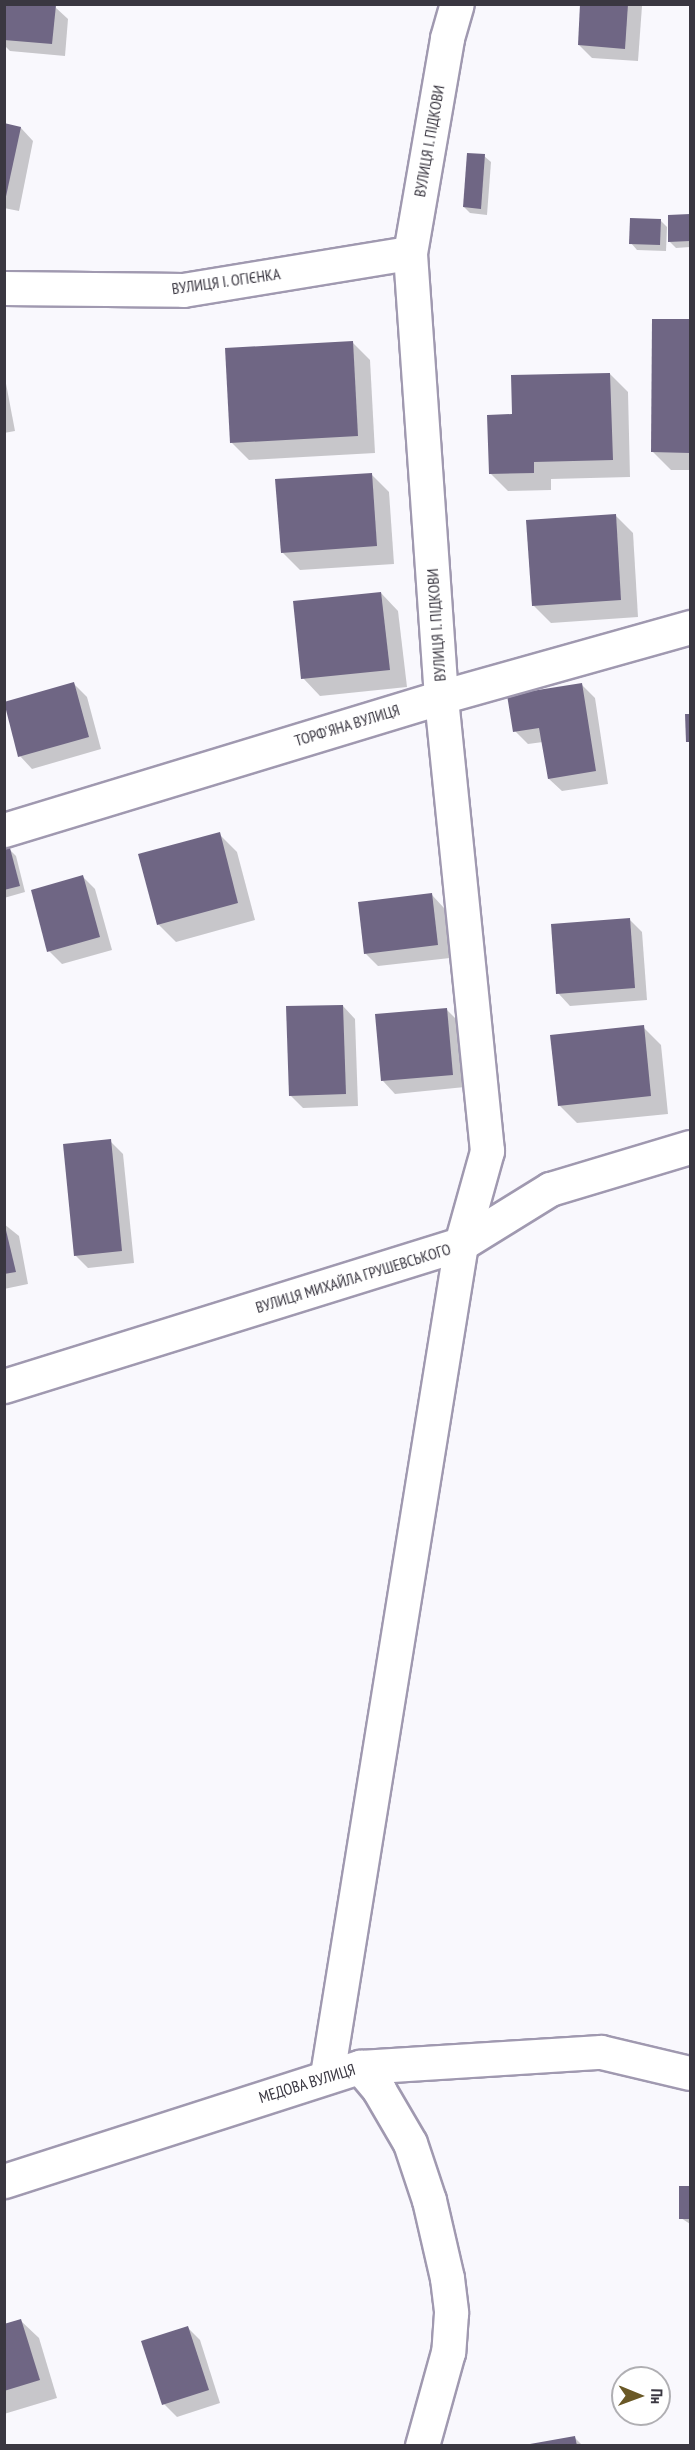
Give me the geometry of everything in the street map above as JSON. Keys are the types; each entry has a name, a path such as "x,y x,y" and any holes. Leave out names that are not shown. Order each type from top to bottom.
{"street":[{"name":"ВУЛИЦЯ І. ПІДКОВИ","path":"327,2075 461,1244 487,1151 441,697 410,253 447,38 458,4"},
{"name":"ВУЛИЦЯ І. ОГІЄНКА","path":"4,288 183,290 410,253"},
{"name":"ТОРФ'ЯНА ВУЛИЦЯ","path":"4,830 441,697 690,627"},
{"name":"ВУЛИЦЯ МИХАЙЛА ГРУШЕВСЬКОГО","path":"4,1386 461,1244 550,1189 690,1147"},
{"name":"МЕДОВА ВУЛИЦЯ","path":"4,2181 327,2075 360,2067 601,2052 690,2073"},
{"path":"360,2067 380,2090 410,2143 427,2190 447,2278 451,2313 448,2352 422,2445"}],"building":[{"path":"4,4 56,5 52,44 4,40"},
{"path":"580,4 628,4 625,49 578,45"},
{"path":"4,123 21,127 5,201 4,201"},
{"path":"467,153 485,154 481,209 463,207"},
{"path":"690,214 690,241 668,242 668,215"},
{"path":"630,218 661,219 660,245 629,244"},
{"path":"652,319 690,319 690,453 651,452"},
{"path":"353,341 358,436 230,443 225,348"},
{"path":"610,373 613,460 534,462 534,473 489,474 487,415 512,414 511,375"},
{"path":"372,473 377,546 281,553 275,479"},
{"path":"616,514 621,600 532,606 526,520"},
{"path":"381,592 390,670 301,679 293,601"},
{"path":"74,682 89,737 18,757 4,702"},
{"path":"582,683 596,771 548,779 539,728 513,732 507,695"},
{"path":"685,714 690,714 690,742 686,742"},
{"path":"220,832 238,903 157,925 138,854"},
{"path":"10,848 20,886 4,890 4,850"},
{"path":"83,875 100,937 47,952 31,890"},
{"path":"432,893 438,945 364,954 358,902"},
{"path":"630,918 635,988 556,994 551,924"},
{"path":"343,1005 346,1094 289,1096 286,1006"},
{"path":"447,1008 453,1075 381,1081 375,1014"},
{"path":"644,1025 651,1096 558,1106 550,1035"},
{"path":"111,1139 122,1251 74,1256 63,1144"},
{"path":"4,1222 16,1272 4,1274"},
{"path":"679,2186 690,2186 690,2219 679,2219"},
{"path":"21,2319 40,2380 4,2391 4,2324"},
{"path":"188,2326 209,2390 162,2405 141,2341"},
{"path":"575,2436 577,2446 530,2446 530,2444"}]}
